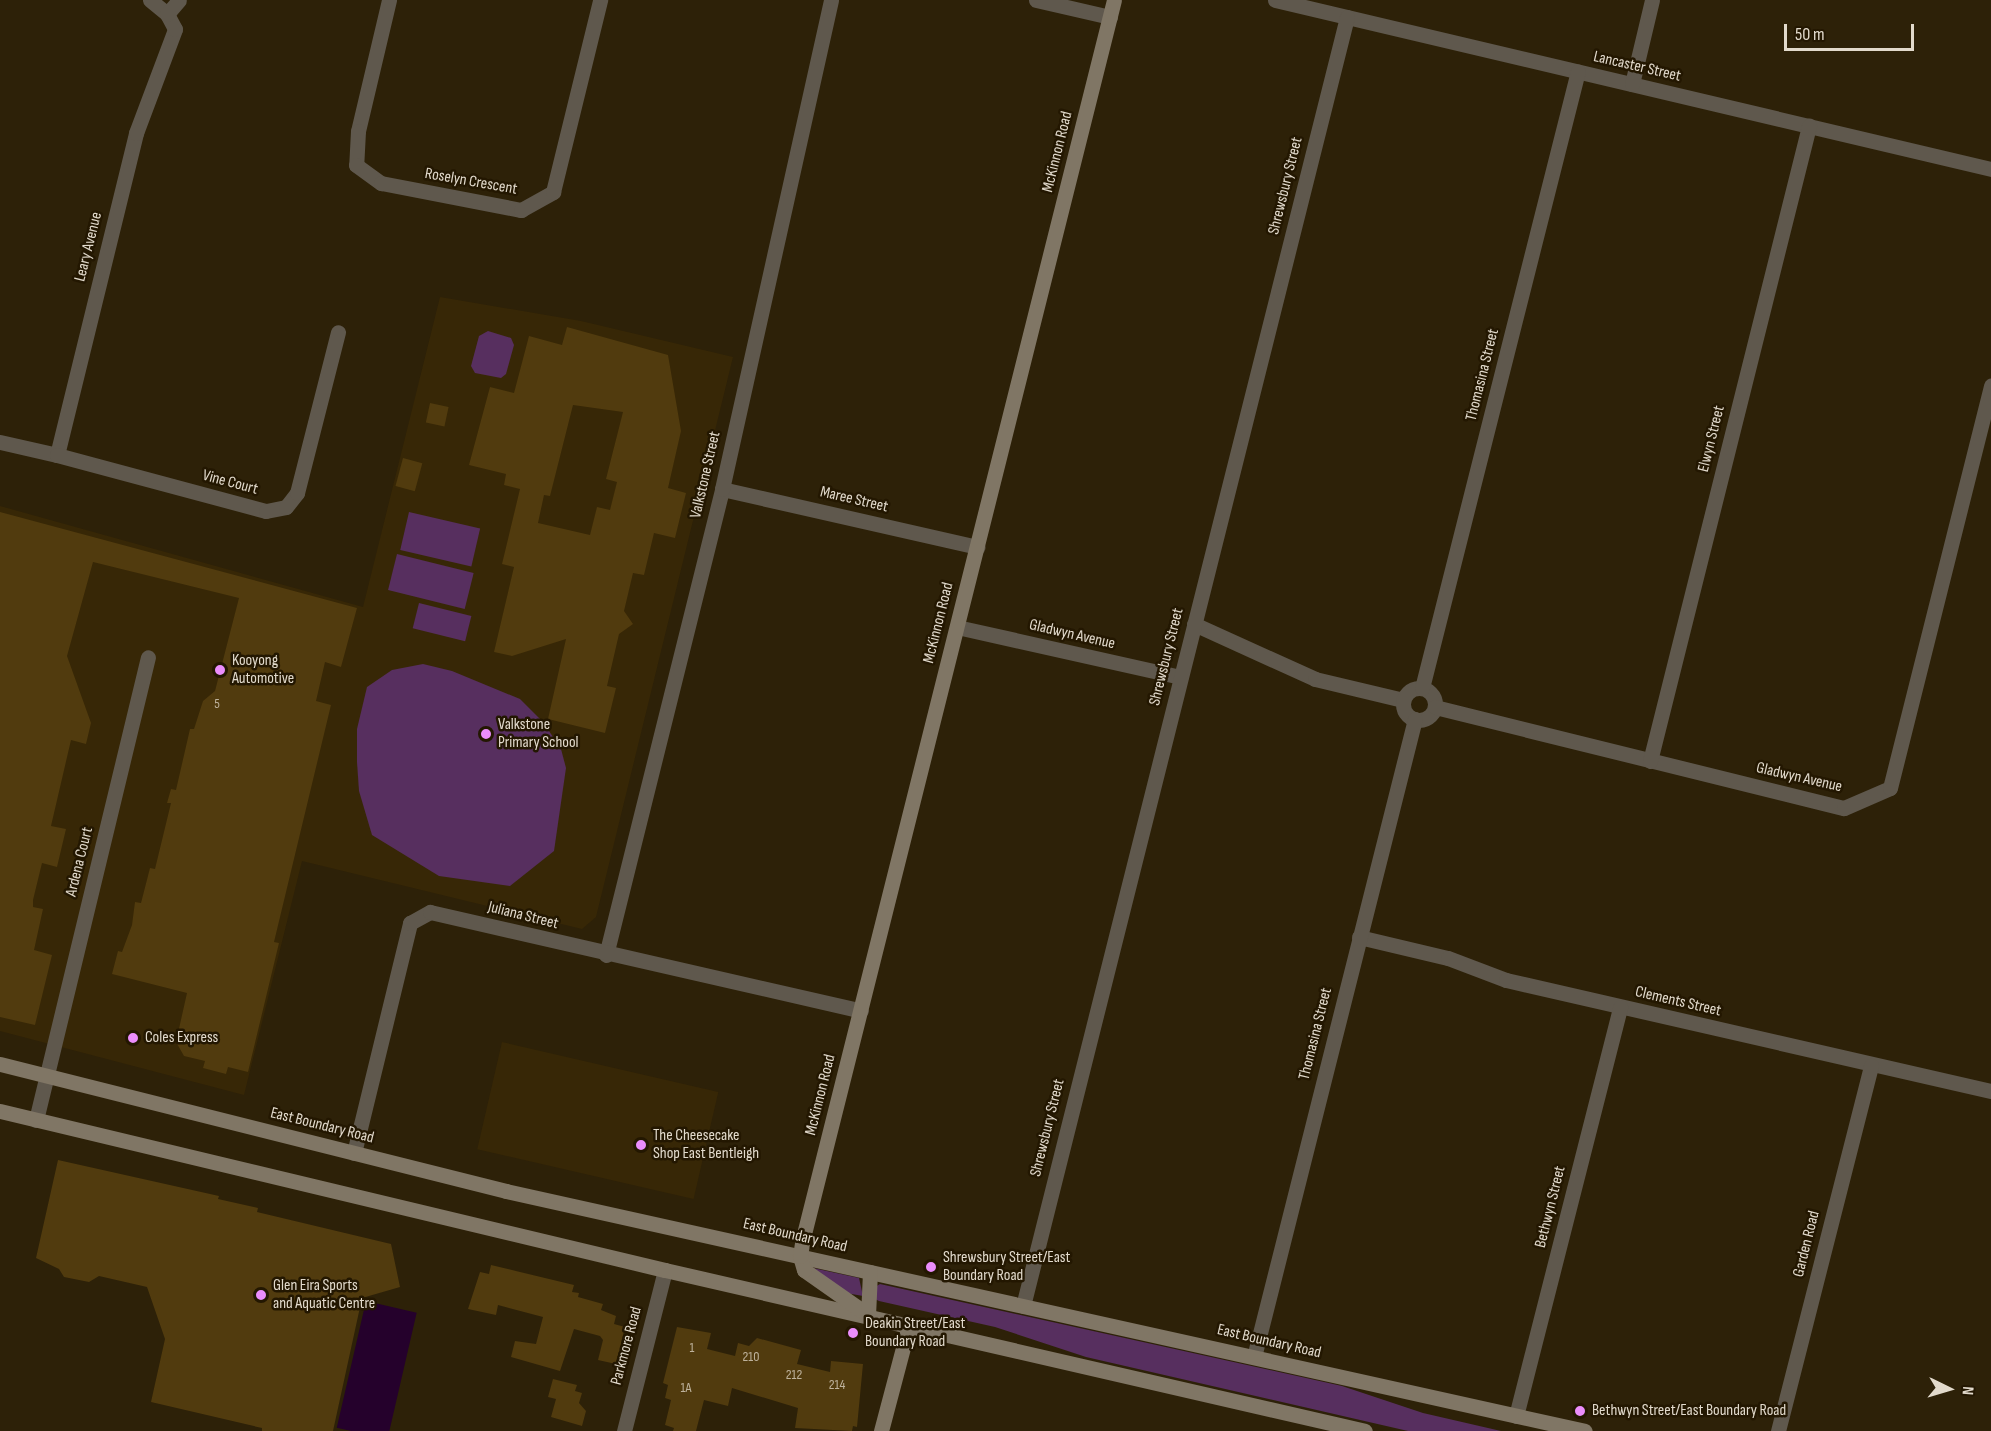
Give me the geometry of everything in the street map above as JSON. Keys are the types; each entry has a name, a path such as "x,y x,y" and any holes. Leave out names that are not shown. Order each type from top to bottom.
{"main road":[{"name":"McKinnon Road","path":"800,1256 1114,0"},
{"name":"East Boundary Road","path":"0,1064 354,1153 870,1272 1585,1431"},
{"path":"0,1111 665,1270 1365,1431"},
{"path":"800,1256 804,1270 814,1280 868,1316"},
{"path":"868,1316 870,1272"},
{"path":"881,1431 909,1325"}],"street":[{"path":"150,0 167,14 179,0"},
{"name":"Roselyn Crescent","path":"388,0 358,131 356,165 381,183 521,210 553,192 600,0"},
{"name":"Valkstone Street","path":"606,955 722,489 831,0"},
{"path":"1036,0 1110,17"},
{"name":"Lancaster Street","path":"1275,0 1991,169"},
{"path":"1632,84 1652,0"},
{"name":"Leary Avenue","path":"57,455 136,133 175,28 167,14"},
{"name":"Shrewsbury Street","path":"1023,1306 1347,17"},
{"name":"Thomasina Street","path":"1422,688 1578,71"},
{"name":"Elwyn Street","path":"1650,761 1809,126"},
{"name":"Vine Court","path":"57,455 266,511 286,507 297,493 338,332"},
{"name":"Gladwyn Avenue","path":"1435,707 1844,808 1890,788 1991,385"},
{"path":"0,442 57,455"},
{"name":"Maree Street","path":"722,489 977,547"},
{"path":"1194,624 1315,679 1403,700"},
{"name":"Gladwyn Avenue","path":"957,627 1180,678"},
{"name":"Ardena Court","path":"36,1119 148,657"},
{"path":"1422,688 1431,693 1435,707 1426,719 1415,719 1404,710 1403,700 1408,691 1422,688"},
{"name":"Thomasina Street","path":"1254,1357 1415,719"},
{"name":"Juliana Street","path":"354,1153 410,923 430,912 606,955 861,1011"},
{"name":"Clements Street","path":"1359,937 1448,958 1506,980 1871,1066 1991,1091"},
{"name":"Bethwyn Street","path":"1516,1416 1620,1007"},
{"name":"Garden Road","path":"1778,1431 1871,1066"},
{"name":"Parkmore Road","path":"624,1431 665,1270"}],"shaded area":[{"path":"440,297 581,321 733,357 596,917 582,929 302,861 244,1095 0,1031 0,506 363,607"},
{"path":"488,331 511,338 514,345 506,374 501,378 475,373 471,366 479,336"},
{"path":"409,512 480,528 471,566 400,550"},
{"path":"397,554 474,573 465,609 388,590"},
{"path":"419,603 471,616 465,641 413,628"},
{"path":"423,664 452,671 520,699 543,722 561,749 566,768 554,851 510,886 439,876 372,835 359,791 357,762 357,729 367,687 392,670"},
{"path":"502,1042 718,1092 694,1199 477,1149"},
{"path":"813,1268 859,1278 863,1296 846,1293"},
{"path":"880,1284 1342,1386 1423,1413 1501,1431 1408,1431 1086,1357 995,1327 879,1301 875,1299 875,1287"},
{"path":"366,1301 417,1313 389,1431 351,1431 337,1428"}],"building":[{"path":"567,327 668,355 681,431 668,488 686,493 675,538 654,533 644,575 633,573 624,611 633,624 619,634 607,686 616,688 605,733 548,719 566,639 512,656 494,652 514,567 502,564 520,489 504,485 506,474 469,465 490,387 514,393 529,336 562,345","holes":["573,405 623,412 606,479 617,482 610,510 597,507 590,535 538,523 544,495 550,496"]},
{"path":"430,403 449,407 444,427 426,423"},
{"path":"403,458 422,463 415,491 395,486"},
{"path":"0,512 357,608 341,667 325,662 316,701 331,705 274,942 279,943 248,1072 228,1067 226,1074 203,1068 205,1061 184,1056 176,1042 187,993 112,974 118,951 122,952 132,925 135,902 141,903 150,868 155,869 171,803 167,803 171,789 176,790 190,729 194,729 203,701 215,691 239,598 93,562 67,656 91,723 86,744 71,740 51,826 66,829 57,867 42,863 33,900 33,907 43,909 34,950 52,955 35,1025 0,1017"},
{"name":"Glen Eira Sports and Aquatic Centre","path":"58,1160 219,1196 218,1199 258,1208 257,1212 391,1244 400,1287 362,1298 333,1431 262,1431 262,1428 151,1402 165,1339 147,1287 99,1276 89,1282 64,1277 59,1269 36,1258"},
{"path":"491,1265 574,1285 572,1292 579,1293 578,1297 603,1304 601,1310 616,1316 614,1324 625,1327 616,1364 598,1360 603,1340 600,1336 574,1329 560,1371 511,1357 515,1341 536,1344 543,1317 498,1305 496,1315 468,1309 480,1272 489,1274"},
{"path":"677,1327 711,1333 707,1349 735,1356 738,1343 749,1346 757,1338 801,1350 797,1364 830,1372 831,1361 863,1364 857,1427 853,1426 852,1431 795,1428 798,1408 732,1388 728,1406 704,1400 696,1431 673,1431 674,1428 665,1425 671,1400 665,1398 668,1385 663,1383"},
{"path":"553,1379 577,1385 575,1391 582,1393 579,1403 586,1411 582,1426 551,1417 556,1399 548,1397"}],"place":[{"name":"Kooyong Automotive","path":"220,670"},
{"name":"Valkstone Primary School","path":"486,734"},
{"name":"Coles Express","path":"133,1038"},
{"name":"The Cheesecake Shop East Bentleigh","path":"641,1145"},
{"name":"Shrewsbury Street/East Boundary Road","path":"931,1267"},
{"name":"Glen Eira Sports and Aquatic Centre","path":"261,1295"},
{"name":"Deakin Street/East Boundary Road","path":"853,1333"},
{"name":"Bethwyn Street/East Boundary Road","path":"1580,1411"}]}
